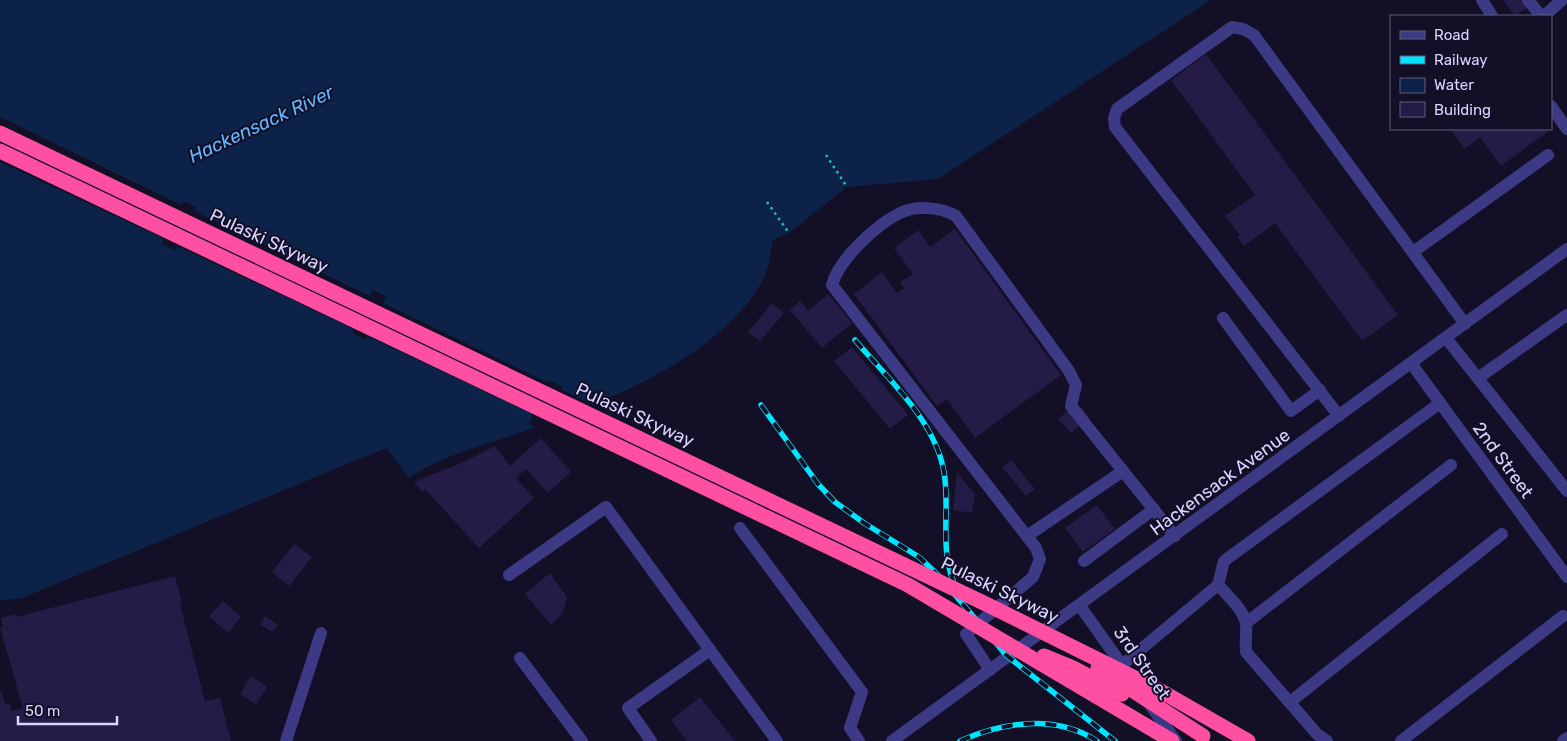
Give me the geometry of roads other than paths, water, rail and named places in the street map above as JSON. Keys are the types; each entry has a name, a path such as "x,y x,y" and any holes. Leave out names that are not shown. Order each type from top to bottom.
{"highway":[{"name":"Pulaski Skyway","path":"0,133 988,605 1159,690 1248,741"},
{"name":"Pulaski Skyway","path":"0,151 908,585 1174,741"},
{"path":"988,605 1107,674 1203,736 1073,668 998,638"}],"street":[{"path":"1482,0 1491,15"},
{"path":"1528,0 1541,15"},
{"path":"1543,15 1562,0"},
{"path":"1339,416 1115,127 1114,118 1116,110 1232,27 1243,29 1254,35 1465,324"},
{"path":"1552,107 1567,129"},
{"path":"1413,252 1548,155"},
{"path":"990,670 966,634 1033,577 1040,559 1036,548 832,285 836,272 858,245 901,213 934,208 948,211 956,216 1069,371 1076,385 1071,406 1175,536"},
{"name":"Hackensack Avenue","path":"892,741 1080,606 1567,249"},
{"path":"1478,378 1567,315"},
{"path":"1223,318 1291,411 1320,390"},
{"path":"1446,338 1567,491"},
{"name":"2nd Street","path":"1411,363 1567,577"},
{"path":"1122,665 1218,585 1224,561 1440,403"},
{"path":"1246,623 1452,466"},
{"path":"1027,536 1123,471"},
{"path":"509,575 606,507 777,741"},
{"path":"1084,561 1154,509"},
{"path":"740,528 862,692 850,728 858,741"},
{"path":"1290,702 1502,534"},
{"path":"1218,585 1241,612 1246,623 1244,638 1246,652 1320,739"},
{"name":"3rd Street","path":"1080,606 1174,741"},
{"path":"1401,741 1563,616"},
{"path":"286,741 321,633"},
{"path":"651,741 628,708 710,650"},
{"path":"520,658 582,741"},
{"path":"1563,741 1567,738"}],"water":[{"name":"Hackensack River","path":"0,0 1211,0 938,179 847,187 789,233 773,240 763,280 743,308 718,333 689,355 658,374 624,391 557,419 465,451 436,463 409,478 386,448 22,598 0,601"}],"railway":[{"path":"855,340 921,418 939,453 946,487 946,547 948,562 958,592"},
{"path":"761,405 818,484 835,502 864,523 919,557 939,576 1006,655 1115,741"},
{"path":"960,741 994,729 1029,724 1047,724 1064,727 1081,732 1097,741"}]}
